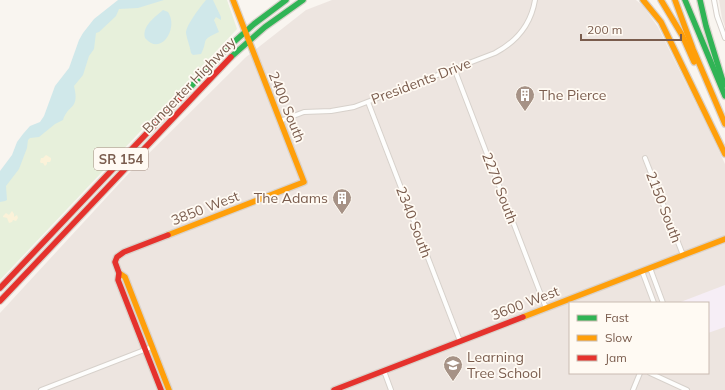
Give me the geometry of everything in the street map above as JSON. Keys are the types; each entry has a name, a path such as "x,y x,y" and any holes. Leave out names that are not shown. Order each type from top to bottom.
{"main road":[{"name":"2400 South","path":"233,0 304,182"},
{"name":"Bangerter Highway","path":"0,288 204,72 245,32 286,0"},
{"name":"Bangerter Highway","path":"0,301 222,66 248,41 303,0"},
{"path":"643,0 661,22 725,154"},
{"path":"661,0 682,35 693,60 711,93"},
{"path":"675,0 711,93 725,124"},
{"path":"685,0 725,96"},
{"path":"700,0 706,26 725,89"},
{"name":"3850 West","path":"119,273 116,258 124,252 304,182"},
{"name":"3600 West","path":"334,390 725,239"},
{"path":"161,390 118,280 119,273 125,277 169,390"}],"street":[{"name":"Presidents Drive","path":"280,121 304,112 348,109 495,53 510,43 527,23 532,14 535,0"},
{"path":"714,0 717,16 725,38"},
{"name":"2270 South","path":"454,68 546,308"},
{"name":"2340 South","path":"368,102 460,341"},
{"name":"2150 South","path":"645,158 683,255"},
{"path":"650,268 664,302"},
{"path":"642,271 654,302"},
{"path":"41,390 152,347"},
{"path":"384,371 391,390"},
{"path":"633,390 640,374"},
{"path":"652,374 687,390"}],"shaded area":[{"path":"332,0 636,0 643,6 658,27 725,164 725,390 0,390 0,313 129,173 246,57 306,10"},
{"path":"719,0 725,0 725,27 722,18"},
{"path":"725,285 725,327 709,333 709,302 681,302"}],"green space":[{"path":"124,0 227,0 237,29 0,280 0,176 22,145 47,117 90,32"}],"sand":[{"path":"46,155 51,158 51,160 50,162 47,162 45,166 40,162 41,158"},
{"path":"12,211 14,217 17,215 18,218 16,221 13,220 9,223 7,218 3,216 6,213 9,215"}],"water":[{"path":"118,0 164,0 138,8 119,9 116,16 96,33 94,49 89,56 83,75 74,86 76,99 73,106 65,115 63,120 55,124 39,137 30,138 28,140 27,148 19,169 6,186 7,200 0,202 0,171 12,155 17,142 23,134 30,126 40,122 44,116 55,86 69,68 83,33 94,19"},
{"path":"206,0 213,0 221,17 221,20 216,17 214,20 219,32 207,39 201,54 193,55 191,53 186,33 188,25"},
{"path":"163,10 168,12 171,18 170,32 167,38 162,42 157,44 151,43 145,38 145,30 150,22"}],"traffic: fast":[{"path":"185,93 225,50 254,24 286,0"},
{"path":"231,57 265,27 303,0"},
{"path":"685,0 725,96"},
{"path":"700,0 706,26 724,85"}],"traffic: slow":[{"path":"168,235 304,182 233,0"},
{"path":"643,0 661,22 725,154"},
{"path":"661,0 682,35 694,62"},
{"path":"675,0 693,49 725,124"},
{"path":"523,317 725,239"},
{"path":"119,273 125,277 169,390"}],"traffic: jam":[{"path":"0,301 231,57"},
{"path":"0,288 185,93"},
{"path":"161,390 118,280 119,273 115,262 117,257 124,252 168,235"},
{"path":"334,390 523,317"}],"place":[{"name":"The Pierce","path":"525,112"},
{"name":"The Adams","path":"342,215"},
{"name":"Learning Tree School","path":"453,382"}]}
